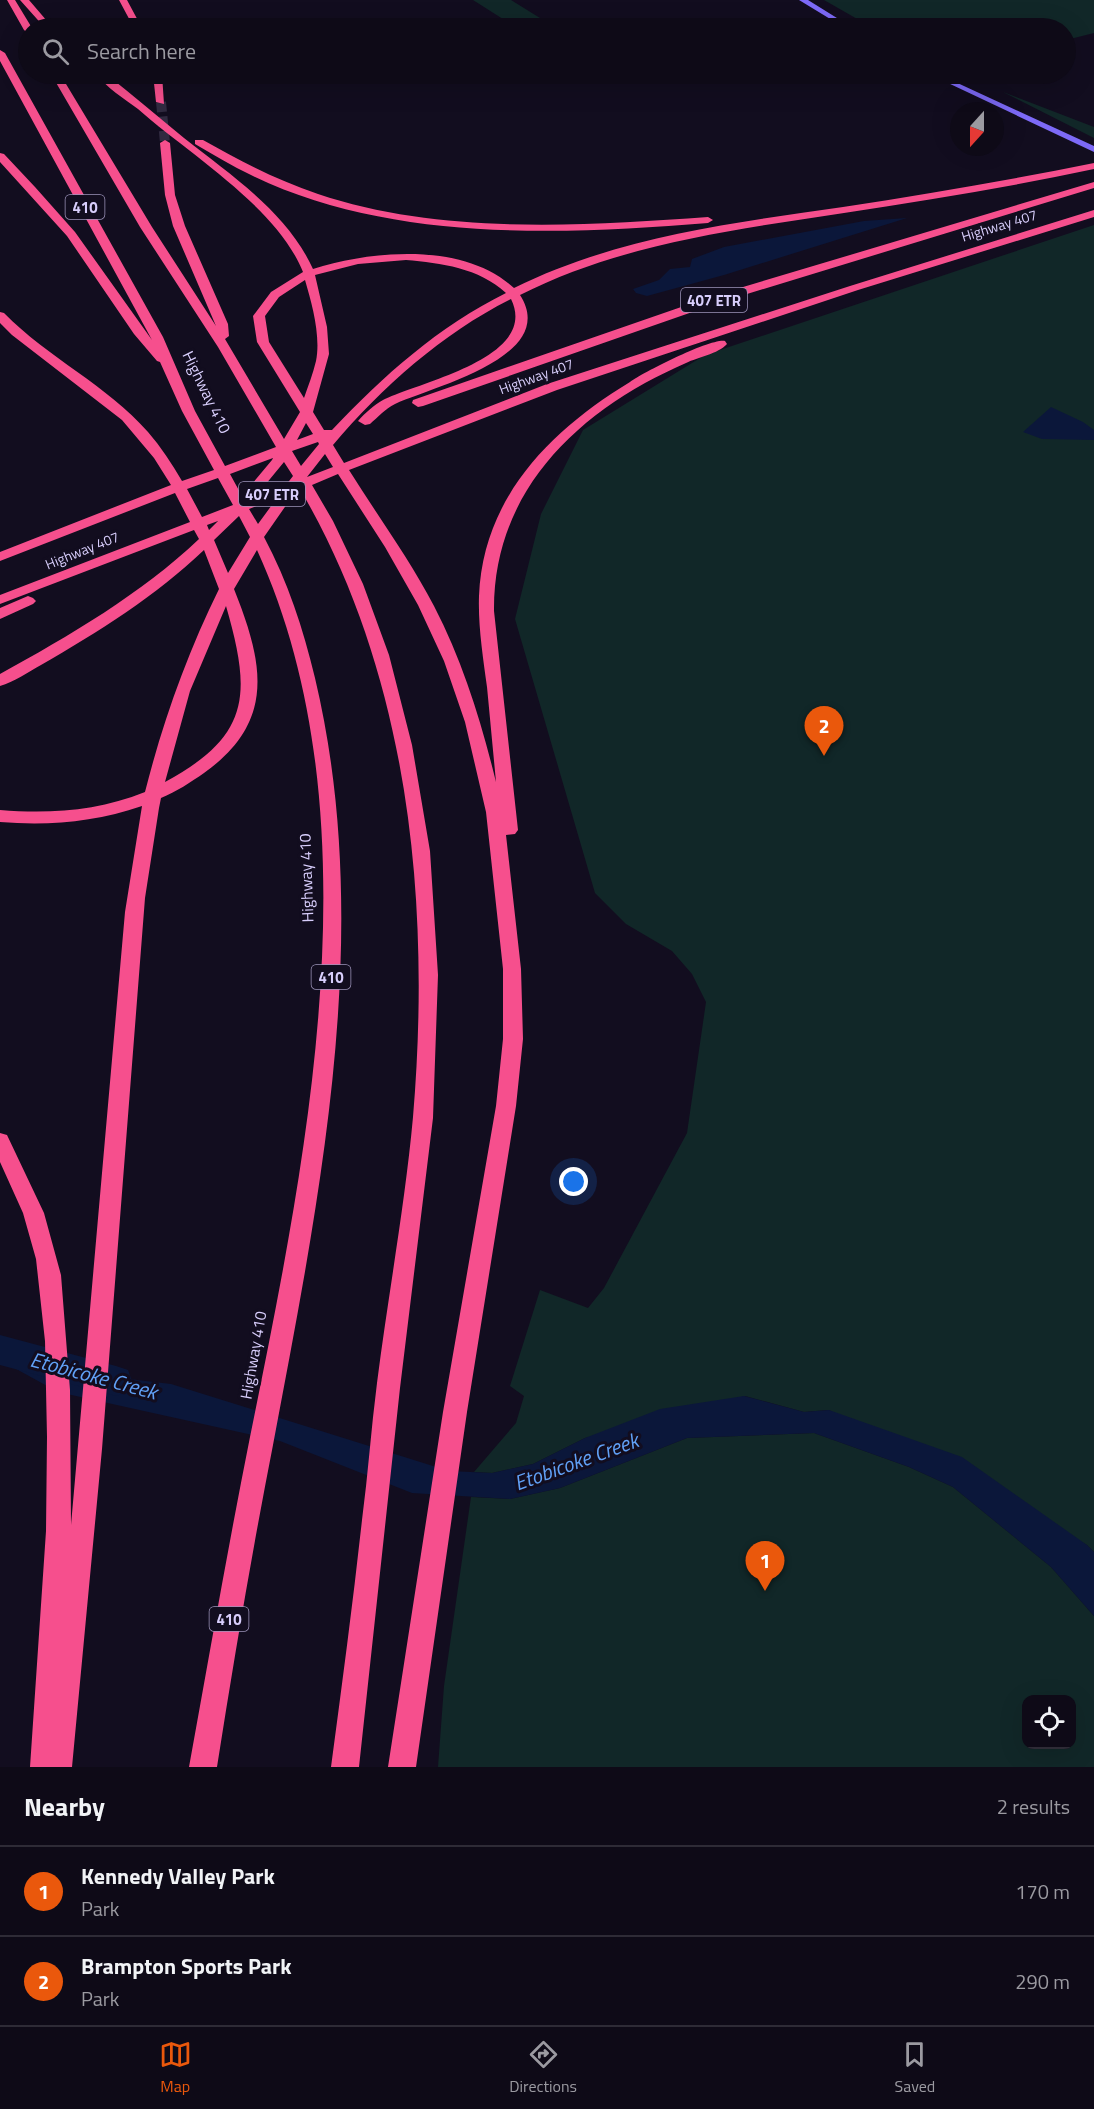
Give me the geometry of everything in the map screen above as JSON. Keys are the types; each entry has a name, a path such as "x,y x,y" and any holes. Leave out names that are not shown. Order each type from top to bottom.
{"highway":[{"path":"11,0 21,18"},
{"path":"24,0 40,18"},
{"path":"119,3 131,18"},
{"name":"Highway 410","path":"0,53 157,337 165,363 200,435 272,563 299,645 309,685 324,769 331,868 331,991 316,1124 277,1360 203,1767"},
{"name":"Highway 410","path":"61,84 146,227 224,346 326,521 356,584 381,655 404,745 421,851 429,975 423,1118 388,1388 345,1767"},
{"path":"0,681 50,654 143,593 218,528 269,471 290,440 306,408 322,361 322,346 312,282 304,261 280,225 264,208 114,84"},
{"path":"158,84 161,102"},
{"path":"145,108 236,165 271,182 330,201 412,217 493,226 592,227 862,207"},
{"path":"165,143 170,195 178,226 222,324 224,346"},
{"path":"0,156 39,196 80,246 118,300 139,335 165,363"},
{"path":"58,1767 90,1452 138,875 148,817 171,723 220,599 252,541 284,495 321,450 396,372 446,332 530,285 583,262 682,235 990,187 1094,166"},
{"name":"Highway 407","path":"0,557 160,494 717,299 1094,185"},
{"name":"Highway 407","path":"0,600 552,387 854,288 1094,213"},
{"path":"365,421 388,402 457,375 502,349 518,333 522,324 520,305 512,293 490,277 459,265 412,258 368,260 313,272 287,285 269,300 259,316 258,324 263,342 279,370 392,547 426,605 452,661 474,722 495,812 512,969 513,1039 506,1106 435,1537 402,1767"},
{"path":"512,969 518,939 502,753 486,617 490,561 496,535 510,504 530,472 557,440 606,400 684,358 844,298 854,288"},
{"path":"0,316 31,346 115,408 143,434 157,452 219,565 238,619 251,674 248,706 231,739 217,755 180,781 131,804 92,813 47,819 0,816"},
{"path":"0,614 78,578 106,558"},
{"path":"0,1141 29,1201 47,1257 55,1310 60,1442 57,1575 44,1767"}],"main road":[{"path":"803,0 833,18"},
{"path":"954,84 1094,149"}],"green space":[{"path":"473,0 511,0 540,18 501,18"},
{"path":"824,0 1094,0 1094,33 1076,38 1076,18 856,18"},
{"path":"1003,92 1094,127 1094,138"},
{"path":"1094,225 1094,1552 1087,1545 829,1410 804,1412 745,1396 585,1438 533,1464 492,1473 474,1472 516,1423 524,1396 510,1386 540,1290 588,1308 604,1288 687,1133 706,1002 692,974 672,951 626,924 595,893 515,619 541,514 583,430 705,355"},
{"path":"814,1433 909,1467 953,1487 1051,1567 1094,1616 1094,1767 438,1767 444,1686 471,1497 510,1499 560,1488 687,1438"}],"water":[{"path":"907,218 724,275 647,296 636,293 633,289 659,280 670,269 690,267 692,259 724,247 864,221"},
{"path":"1051,407 1083,422 1094,430 1094,440 1042,439 1023,432"},
{"name":"Etobicoke Creek","path":"0,1336 62,1371 171,1384 449,1471 492,1473 533,1464 585,1438 660,1409 744,1396 804,1412 829,1410 962,1457 1087,1545 1094,1552 1094,1616 1051,1567 953,1487 909,1467 814,1433 687,1438 560,1488 510,1499 412,1493 280,1441 58,1392 0,1360"}],"waterway":[{"name":"Etobicoke Creek","path":"0,1350 116,1381"}],"tunnel":[{"path":"161,102 165,143"}],"place":[{"name":"Brampton Sports Park","path":"824,756"},
{"name":"Kennedy Valley Park","path":"765,1591"}]}
